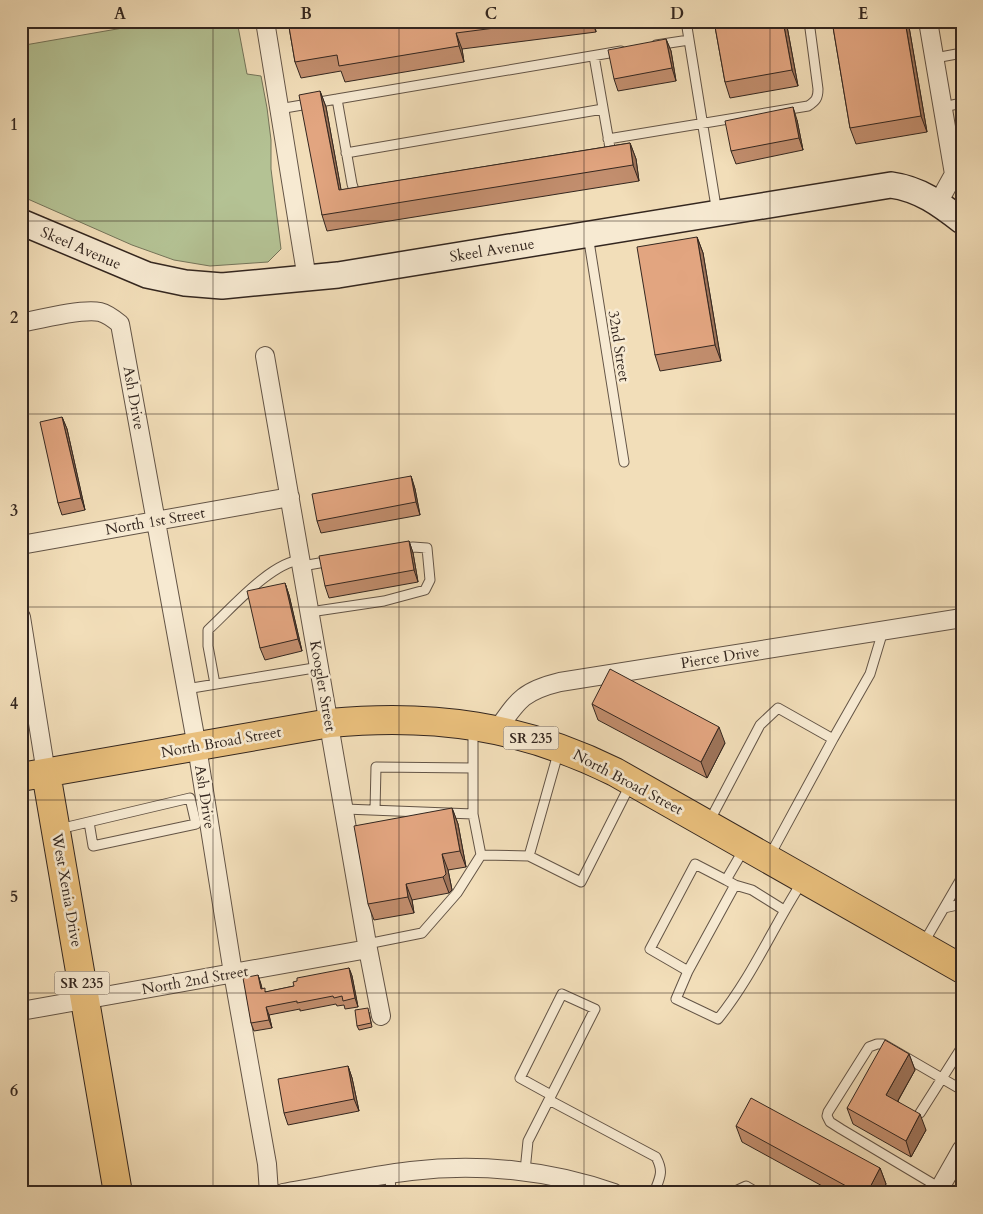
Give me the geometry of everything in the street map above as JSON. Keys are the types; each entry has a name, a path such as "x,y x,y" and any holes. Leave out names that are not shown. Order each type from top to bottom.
{"main road":[{"name":"North Broad Street","path":"34,775 330,723 396,720 429,721 485,728 532,738 588,759 962,969"},
{"name":"West Xenia Drive","path":"34,775 56,829 118,1193"}],"street":[{"path":"265,21 307,279"},
{"path":"928,21 943,107 958,173 938,203"},
{"name":"Skeel Avenue","path":"21,222 147,274 185,283 222,286 307,279 892,185 904,186 918,191 938,203 962,222"},
{"name":"Ash Drive","path":"21,323 84,312 98,312 111,317 120,324 196,746 197,797 233,973 267,1164 269,1193"},
{"name":"Koogler Street","path":"265,356 368,946 382,1016"},
{"name":"North 1st Street","path":"21,545 290,497"},
{"name":"West Xenia Drive","path":"21,617 34,775"},
{"name":"Pierce Drive","path":"485,728 522,698 540,687 560,682 962,618"},
{"name":"North 2nd Street","path":"21,1011 233,973 368,946"},
{"path":"938,1190 962,1148"},
{"path":"283,1193 411,1171 458,1168 525,1171 578,1182 614,1193"}],"lane":[{"path":"686,21 717,213"},
{"path":"608,139 808,106 814,103 818,97 818,89 809,21"},
{"path":"651,46 688,40"},
{"path":"279,109 632,49"},
{"path":"934,58 962,53"},
{"path":"594,56 610,152 598,156"},
{"path":"337,99 354,190 357,194 373,194"},
{"path":"943,107 962,103"},
{"path":"346,153 603,109"},
{"name":"32nd Street","path":"588,234 624,462"},
{"path":"310,612 384,600 425,590 430,580 427,548 413,547 394,550"},
{"path":"215,684 208,646 208,630 265,576 285,564 339,560"},
{"path":"726,880 756,853 833,739 870,674 883,631"},
{"path":"186,689 320,667"},
{"path":"707,825 760,725 778,708 833,739"},
{"path":"368,946 422,933 457,893 481,855 473,814 472,768 485,728"},
{"path":"529,856 560,748"},
{"path":"374,810 376,767 472,768"},
{"path":"481,855 529,856 581,882 632,782"},
{"path":"56,829 197,797 196,824 93,846 88,822"},
{"path":"345,808 473,814"},
{"path":"688,971 650,949 695,864 735,885 752,890 784,910"},
{"path":"922,947 962,877"},
{"path":"735,885 688,971 676,999 718,1019 733,1001 784,910 804,880"},
{"path":"944,908 962,904"},
{"path":"525,1171 528,1141 550,1098 595,1009 562,994 520,1078 550,1098 656,1157 662,1168 654,1193"},
{"path":"938,1190 904,1166 830,1122 827,1116 870,1047 877,1044 883,1044 962,1090"},
{"path":"920,1112 960,1050"},
{"path":"390,1174 391,1193"},
{"path":"731,1193 746,1186 758,1193"}],"green space":[{"path":"163,21 237,21 247,74 261,76 271,140 271,169 281,249 268,262 210,266 174,260 132,245 21,196 21,31 25,45"}],"building":[{"path":"288,21 549,21 456,33 459,46 339,66 337,55 295,62"},
{"path":"714,21 783,21 792,70 725,82"},
{"path":"832,21 905,21 921,116 850,128"},
{"path":"666,39 672,68 614,79 608,50"},
{"path":"320,91 339,190 630,143 633,165 322,215 299,95"},
{"path":"793,107 799,138 731,151 725,121"},
{"path":"697,237 715,345 655,355 637,247"},
{"path":"62,417 81,498 58,503 40,422"},
{"path":"411,476 416,502 317,521 312,494"},
{"path":"409,541 414,570 325,586 319,556"},
{"path":"285,583 298,639 260,648 247,591"},
{"path":"610,669 719,727 701,762 592,704"},
{"path":"452,808 460,851 442,854 446,874 443,877 406,884 408,897 368,904 354,826"},
{"path":"349,968 355,998 343,1001 342,996 334,998 333,996 266,1007 269,1020 251,1023 243,978 258,975 261,989 265,988 265,992 294,986 293,982 297,981 297,978"},
{"path":"368,1008 371,1023 357,1026 355,1010"},
{"path":"885,1040 909,1054 886,1095 920,1114 906,1141 847,1108"},
{"path":"348,1066 354,1099 284,1113 278,1079"},
{"path":"751,1098 880,1168 867,1193 859,1193 736,1126"}]}
